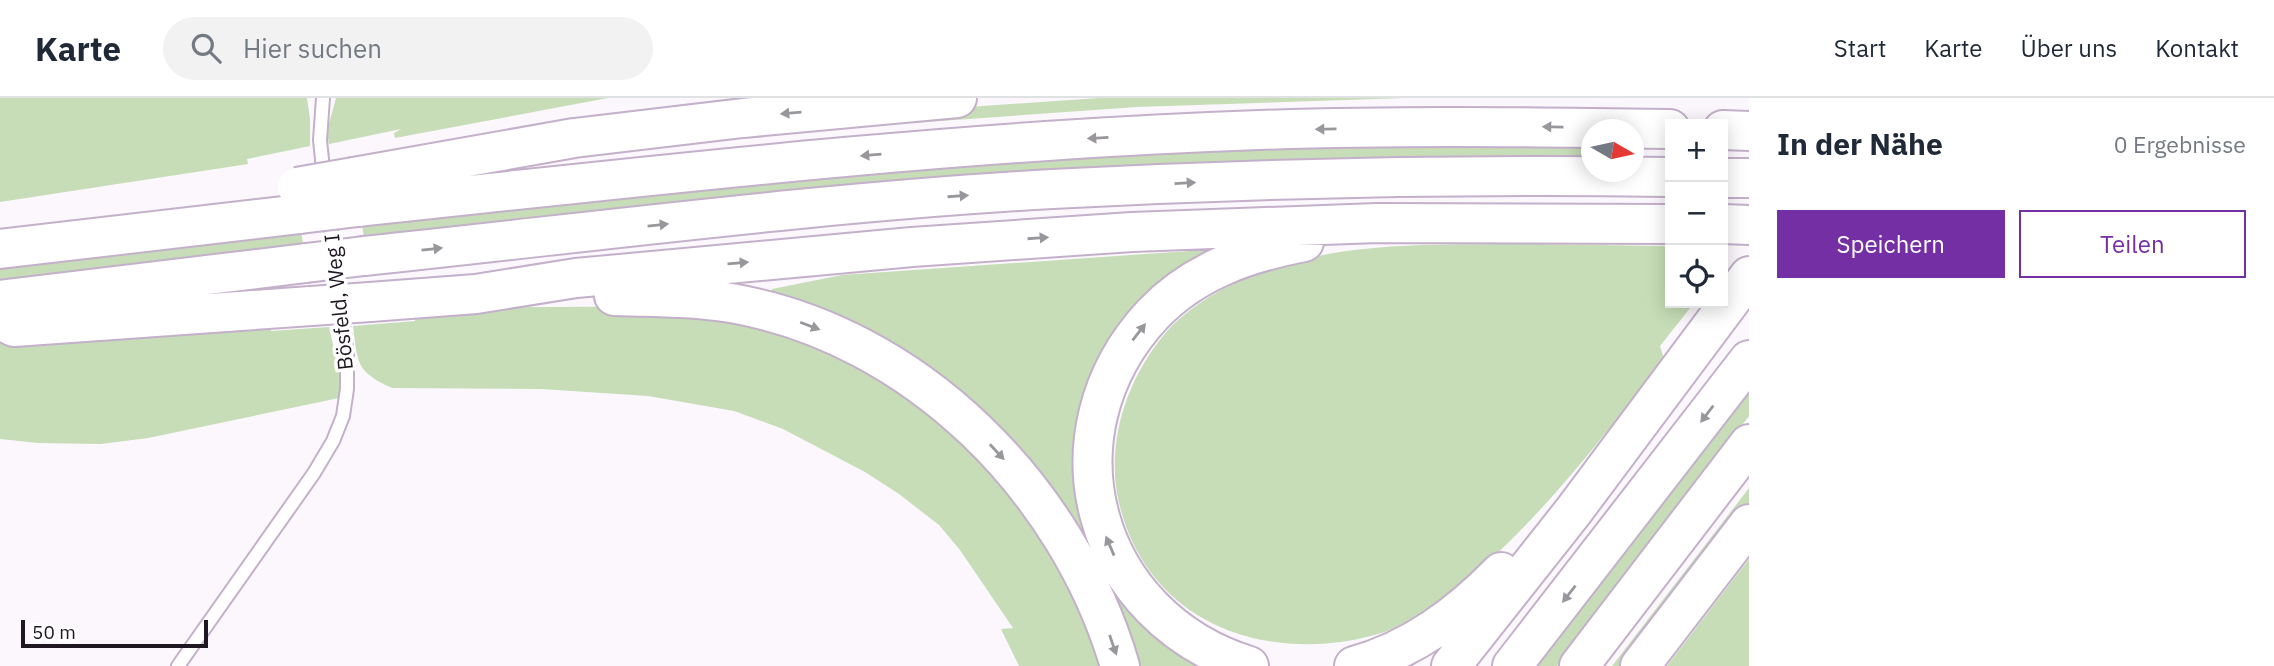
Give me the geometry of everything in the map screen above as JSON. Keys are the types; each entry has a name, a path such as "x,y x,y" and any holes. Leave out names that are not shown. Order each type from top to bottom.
{"highway":[{"path":"356,192 660,115 753,98"},
{"path":"575,138 743,118 957,98"},
{"path":"0,249 82,239 356,192 1035,141 1235,131 1506,127 1665,129"},
{"path":"1728,130 1749,131"},
{"path":"0,300 306,263 819,207 1050,189 1252,180 1489,175 1665,177"},
{"path":"1728,178 1749,178"},
{"path":"1250,666 1229,660 1173,629 1139,594 1118,562 1105,531 1093,481 1096,430 1104,392 1121,357 1154,314 1203,275 1232,261 1269,249 1330,237 1377,223"},
{"path":"0,320 14,327 476,294 576,278 912,247 1132,232 1377,223 1665,223"},
{"path":"1451,666 1572,513 1749,276"},
{"path":"476,294 656,297 731,303 808,325 882,360 958,414 990,444 1031,492 1069,546 1091,587 1120,666"},
{"path":"1513,666 1749,359"},
{"path":"1579,666 1749,444"},
{"path":"1354,666 1385,656 1429,633 1458,612 1512,561 1572,513"},
{"path":"1640,666 1749,524"}],"lane":[{"name":"Bösfeld, Weg I","path":"178,666 314,473 333,441 343,416 347,390 347,355 320,140 323,98"}],"green space":[{"path":"0,98 307,98 310,146 247,159 248,164 0,202"},
{"path":"336,98 608,98 395,138 394,133 401,129 329,144 327,131"},
{"path":"1099,98 1405,98 1137,107 814,130 882,113"},
{"path":"1581,145 1581,159 364,238 362,224 753,184 1047,158 1145,152 1368,146"},
{"path":"301,230 303,244 0,282 0,268"},
{"path":"1427,245 1665,246 1665,308 1690,308 1660,346 1664,359 1573,473 1501,549 1463,583 1425,611 1385,632 1344,641 1303,644 1263,640 1226,629 1192,611 1162,586 1139,554 1122,514 1117,491 1115,467 1120,420 1127,398 1149,355 1182,317 1217,292 1242,279 1288,263 1322,255"},
{"path":"1218,249 1156,295 1082,480 1215,666 1133,666 1079,542 801,306 771,292 772,289 842,275"},
{"path":"530,307 646,308 743,323 798,341 851,365 900,394 946,429 987,469 1024,514 1077,596 1102,666 1019,666 1001,629 1013,628 960,550 939,525 865,472 783,429 734,411 648,396 541,389 392,388 371,376 360,364 353,326 415,321 415,314"},
{"path":"270,324 271,331 329,327 339,371 339,398 148,438 101,444 38,443 0,439 0,343"},
{"path":"1749,390 1749,416 1557,666 1536,666"},
{"path":"1749,488 1749,509 1628,666 1612,666"},
{"path":"1749,559 1749,666 1667,666"}]}
